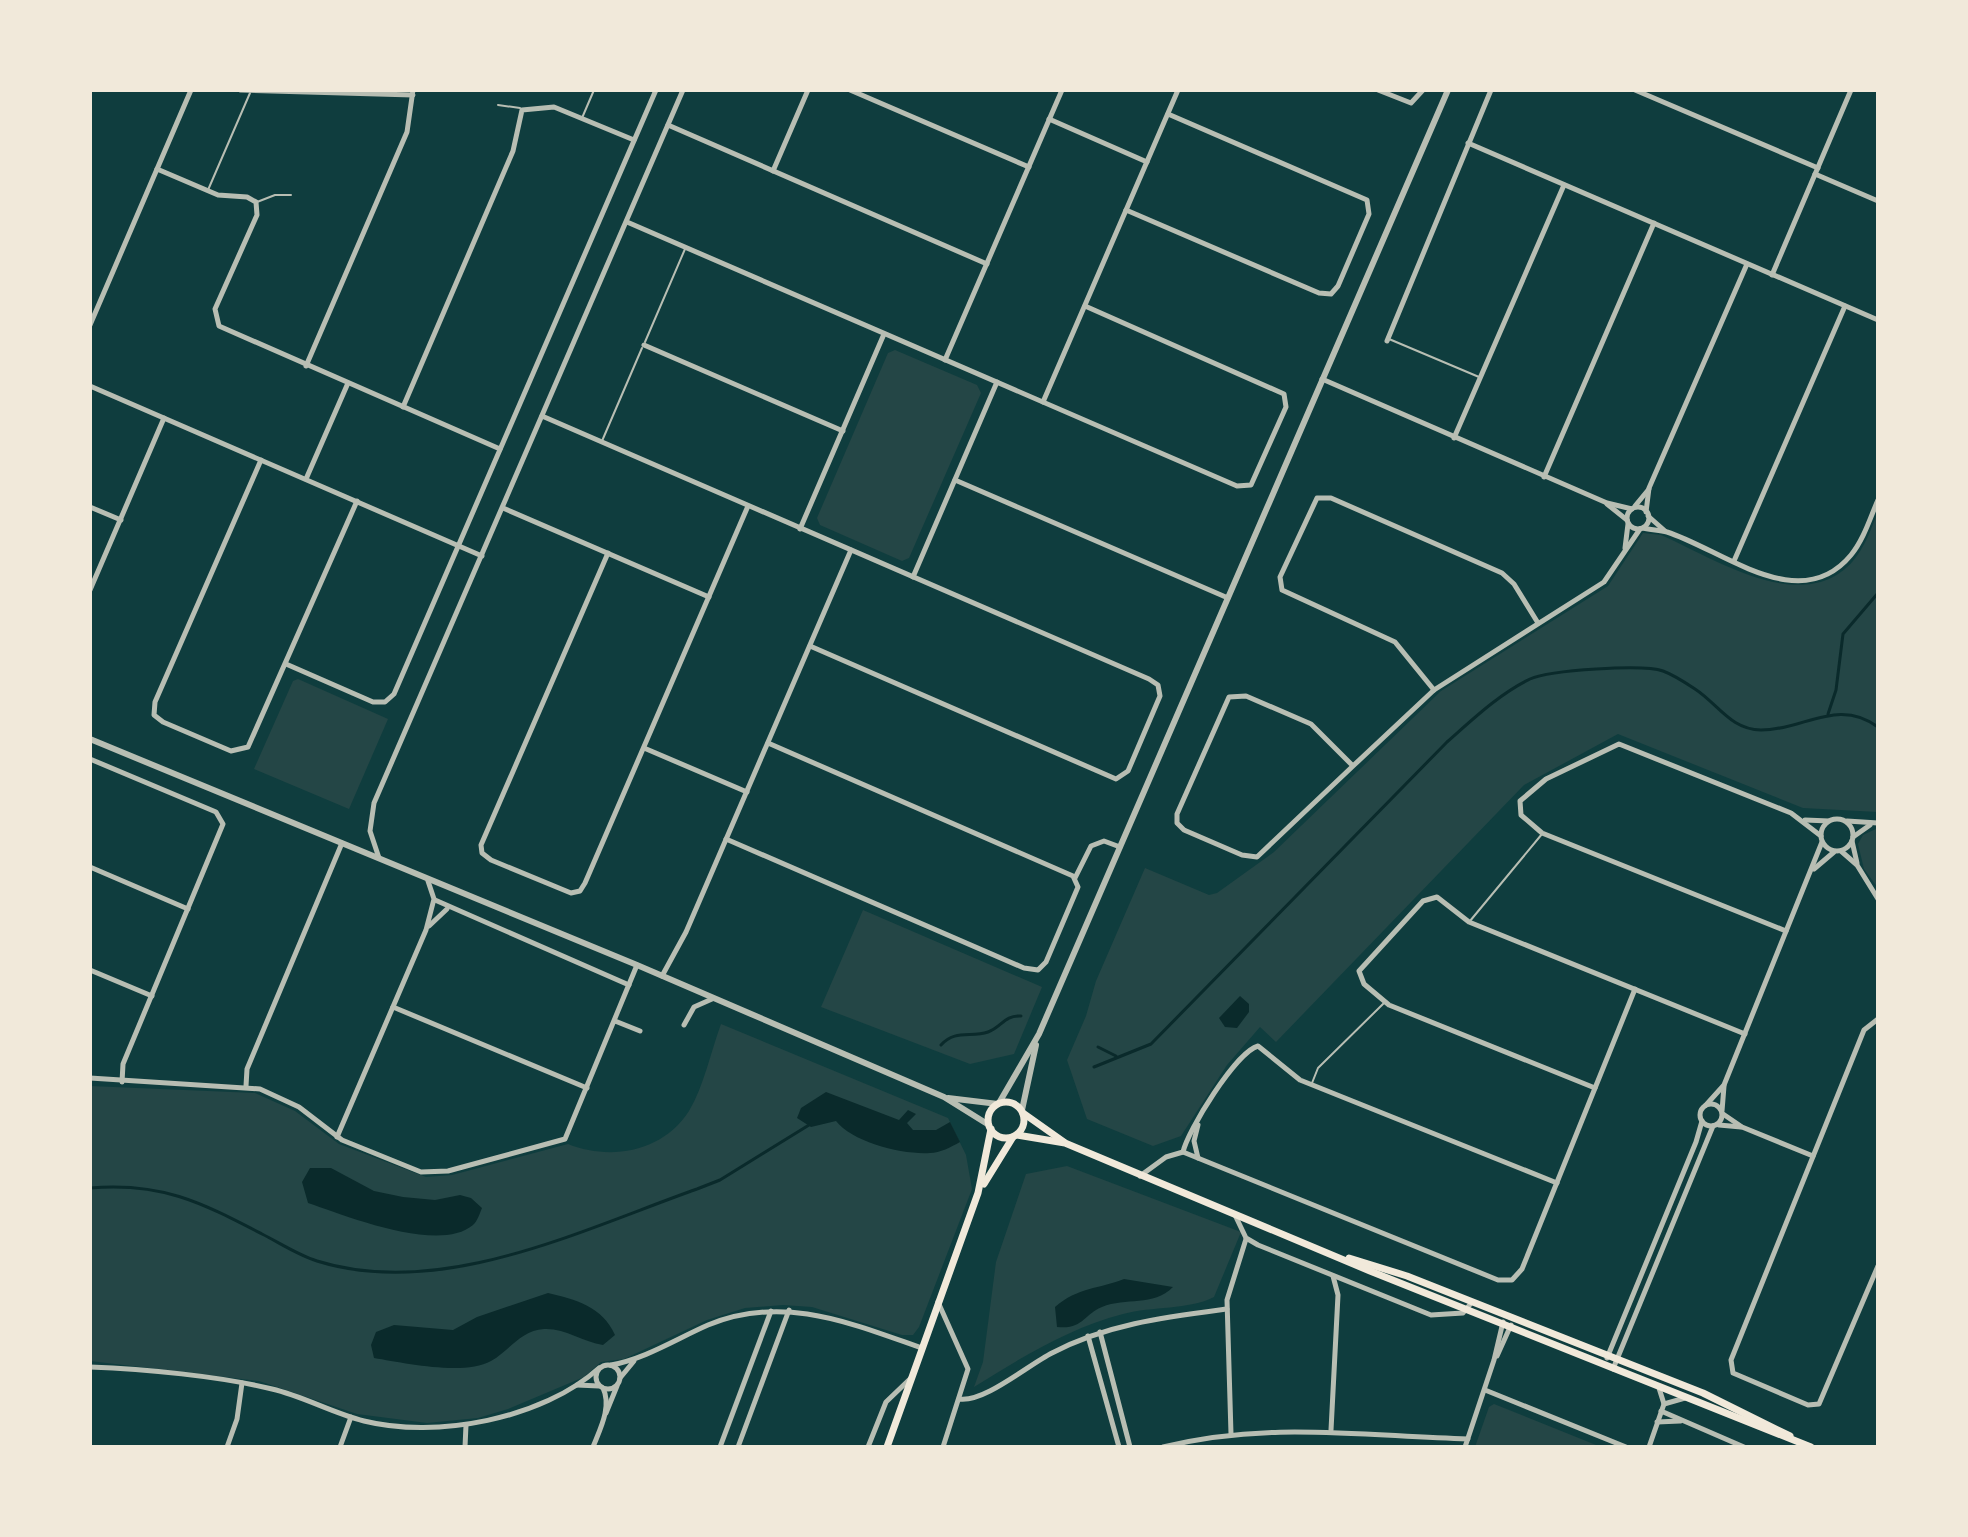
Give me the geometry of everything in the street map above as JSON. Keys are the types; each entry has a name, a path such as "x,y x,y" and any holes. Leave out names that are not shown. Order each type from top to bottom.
{"main road":[{"path":"887,1447 978,1193 990,1113 998,1103 1014,1103 1065,1143 1140,1176 1810,1447"},
{"path":"978,1193 1024,1125 1022,1111"},
{"path":"990,1127 1004,1138 1015,1135 1065,1143"},
{"path":"1324,1250 1407,1276 1715,1398 1810,1447"}],"street":[{"path":"90,325 191,90"},
{"path":"240,90 413,92 407,132 306,366"},
{"path":"286,664 373,702 385,702 394,694 656,90"},
{"path":"379,859 371,840 372,810 683,90"},
{"path":"773,171 808,90"},
{"path":"850,90 1029,167"},
{"path":"945,360 1062,90"},
{"path":"1043,402 1178,90"},
{"path":"1378,90 1411,103 1423,90"},
{"path":"944,1097 998,1103 1039,1034 1448,90"},
{"path":"1388,340 1491,90"},
{"path":"1635,90 1878,201"},
{"path":"1772,275 1851,90"},
{"path":"403,407 513,151 522,110 554,107 634,140"},
{"path":"1126,210 1319,293 1331,294 1338,286 1370,212 1367,200 1168,114"},
{"path":"1049,119 1147,162"},
{"path":"668,125 987,264"},
{"path":"1468,143 1878,320"},
{"path":"157,169 225,196 252,198 256,202 257,215 215,309 215,321 224,330 500,449"},
{"path":"1454,438 1564,185"},
{"path":"627,222 1246,487 1253,482 1286,407 1284,394 1085,306"},
{"path":"1544,477 1654,223"},
{"path":"1625,549 1633,508 1649,488 1747,264"},
{"path":"1734,561 1845,306"},
{"path":"800,529 884,334"},
{"path":"644,345 843,431"},
{"path":"1322,379 1544,477 1607,503 1647,514 1665,531"},
{"path":"913,577 997,382"},
{"path":"306,479 348,383"},
{"path":"90,386 482,556"},
{"path":"542,416 1149,679 1158,685 1160,696 1128,771 1116,779 810,646"},
{"path":"90,590 164,418"},
{"path":"261,460 155,702 154,715 231,751 243,751 251,742 357,501"},
{"path":"955,480 1228,598"},
{"path":"1353,766 1311,724 1236,694 1227,701 1177,814 1177,823 1188,832 1242,855 1257,857 1434,690 1604,582 1642,528 1647,514 1649,488"},
{"path":"1434,690 1395,642 1282,590 1280,577 1317,498 1331,498 1502,573 1511,579 1538,623"},
{"path":"1607,503 1628,522 1642,528 1665,531 1785,581 1807,581 1827,574 1854,551 1878,500"},
{"path":"608,553 483,841 482,853 491,860 567,892 580,891 748,506"},
{"path":"90,507 121,520"},
{"path":"503,508 709,597"},
{"path":"662,976 686,932 851,550"},
{"path":"90,739 637,965 944,1097 990,1127"},
{"path":"768,743 1075,878"},
{"path":"1786,931 1542,833 1521,815 1522,799 1546,779 1616,744 1804,820 1878,823"},
{"path":"644,748 747,792"},
{"path":"90,759 222,817 223,826 123,1064 122,1082"},
{"path":"1804,820 1821,839 1857,865"},
{"path":"1613,1369 1722,1112 1724,1085 1812,871 1829,821"},
{"path":"1845,821 1857,865 1878,899"},
{"path":"1812,871 1870,824"},
{"path":"726,839 1035,971 1046,962 1078,887 1075,878 1091,846 1104,841 1120,847"},
{"path":"246,1086 247,1069 342,843"},
{"path":"90,867 188,909"},
{"path":"337,1137 426,930 434,899 428,881"},
{"path":"1595,1088 1384,1003 1361,981 1359,971 1423,901 1434,896 1441,898 1469,922 1745,1034"},
{"path":"434,899 448,908 629,985"},
{"path":"426,930 448,908"},
{"path":"90,1078 246,1086 267,1091 299,1107 337,1137 417,1171 448,1171 563,1141 637,965"},
{"path":"90,970 152,996"},
{"path":"1140,1176 1166,1157 1183,1152 1505,1282 1512,1280 1522,1269 1635,989"},
{"path":"684,1025 694,1007 712,999"},
{"path":"393,1007 587,1088"},
{"path":"1878,1019 1864,1030 1730,1366 1741,1378 1808,1405 1819,1404 1878,1266"},
{"path":"615,1021 640,1031"},
{"path":"1022,1111 1039,1034"},
{"path":"1183,1152 1187,1137 1233,1068 1255,1046 1264,1048 1295,1077 1557,1183"},
{"path":"1604,1366 1702,1121 1700,1112 1724,1085"},
{"path":"1706,1105 1717,1105 1742,1127 1813,1156"},
{"path":"1198,1158 1194,1141 1199,1120"},
{"path":"1702,1121 1715,1126 1742,1127"},
{"path":"1235,1215 1246,1238 1258,1245 1431,1315 1444,1317 1467,1310 1472,1302"},
{"path":"1231,1434 1227,1309 1229,1292 1246,1238"},
{"path":"1243,1255 1258,1245"},
{"path":"1331,1430 1338,1295 1333,1275"},
{"path":"1338,1295 1350,1282"},
{"path":"938,1301 968,1365 943,1447"},
{"path":"959,1399 969,1400 980,1396 1088,1336 1150,1320 1227,1309"},
{"path":"90,1367 242,1383 284,1392 351,1417 409,1428 466,1425 515,1412 576,1385 599,1368 634,1360 724,1319 771,1311 789,1310 831,1316 922,1348"},
{"path":"738,1447 789,1310"},
{"path":"720,1447 771,1311"},
{"path":"1465,1447 1506,1326 1505,1315"},
{"path":"1506,1326 1514,1319"},
{"path":"1100,1332 1130,1447"},
{"path":"1088,1336 1119,1447"},
{"path":"576,1385 601,1387 618,1382 634,1360"},
{"path":"604,1416 613,1402 618,1382 617,1369 611,1365"},
{"path":"593,1447 604,1416 606,1398 596,1379 599,1368"},
{"path":"868,1447 886,1402 911,1378"},
{"path":"227,1447 237,1419 242,1383"},
{"path":"1649,1447 1662,1407 1659,1388"},
{"path":"1485,1390 1626,1447"},
{"path":"1662,1407 1685,1398"},
{"path":"1662,1407 1681,1421 1744,1447"},
{"path":"340,1447 351,1417"},
{"path":"1657,1422 1681,1421"},
{"path":"465,1447 466,1425"},
{"path":"1163,1447 1194,1444 1231,1434 1331,1430 1468,1439"}],"lane":[{"path":"582,118 594,90"},
{"path":"208,190 250,92"},
{"path":"498,105 522,110"},
{"path":"256,202 275,195 291,195"},
{"path":"601,442 686,247"},
{"path":"1388,340 1480,378"},
{"path":"1469,922 1542,833"},
{"path":"1312,1084 1318,1068 1384,1003"}],"shaded area":[{"path":"895,350 977,385 981,393 909,558 902,561 820,525 817,518 888,353"},
{"path":"1878,512 1878,812 1803,808 1618,734 1524,785 1276,1042 1260,1027 1227,1065 1181,1136 1153,1146 1087,1119 1067,1060 1086,1016 1096,981 1145,868 1209,895 1217,893 1274,852 1441,691 1608,586 1643,533 1661,535 1758,578 1784,584 1809,584 1833,577 1853,561"},
{"path":"298,679 388,719 349,809 254,769 293,681"},
{"path":"1878,828 1878,888 1864,869 1858,844 1863,835"},
{"path":"863,910 1042,987 1014,1054 970,1064 821,1007"},
{"path":"1240,996 1249,1004 1249,1012 1237,1028 1225,1027 1219,1018"},
{"path":"721,1024 948,1118 966,1155 972,1189 919,1327 913,1335 902,1335 812,1307 783,1305 745,1308 707,1320 624,1359 601,1362 584,1377 508,1409 478,1418 427,1423 357,1414 259,1381 90,1361 90,1086 255,1093 295,1111 339,1144 426,1177 452,1175 568,1144 601,1152 618,1152 650,1144 665,1136 678,1125 694,1101"},
{"path":"826,1092 899,1120 908,1110 916,1114 907,1123 913,1130 936,1130 950,1122 960,1142 934,1153 906,1152 866,1141 836,1121 811,1127 797,1118 801,1108"},
{"path":"1067,1166 1241,1232 1214,1297 1193,1304 1123,1314 1084,1327 1028,1354 974,1387 983,1362 996,1262 1026,1174"},
{"path":"310,1168 331,1168 374,1191 435,1200 460,1195 471,1198 482,1208 474,1224 458,1233 415,1234 391,1229 308,1203 302,1182"},
{"path":"1124,1279 1173,1287 1157,1297 1111,1304 1096,1310 1078,1324 1057,1327 1055,1307 1064,1300"},
{"path":"548,1293 596,1311 615,1335 603,1345 559,1331 536,1330 491,1361 466,1368 434,1367 374,1358 371,1345 376,1332 394,1325 453,1330 477,1317"},
{"path":"1494,1404 1601,1447 1475,1447 1489,1407"}],"waterway":[{"path":"1828,714 1836,690 1843,634 1878,593"},
{"path":"1094,1067 1151,1044 1447,742 1497,700 1530,679 1576,671 1652,669 1684,682 1733,721 1750,729 1777,729 1835,715 1849,715 1878,727"},
{"path":"941,1045 958,1035 988,1032 1011,1017 1021,1016"},
{"path":"1098,1047 1116,1056"},
{"path":"90,1188 160,1191 219,1212 317,1261 364,1271 412,1272 461,1266 510,1255 606,1223 720,1180 809,1125"}]}
